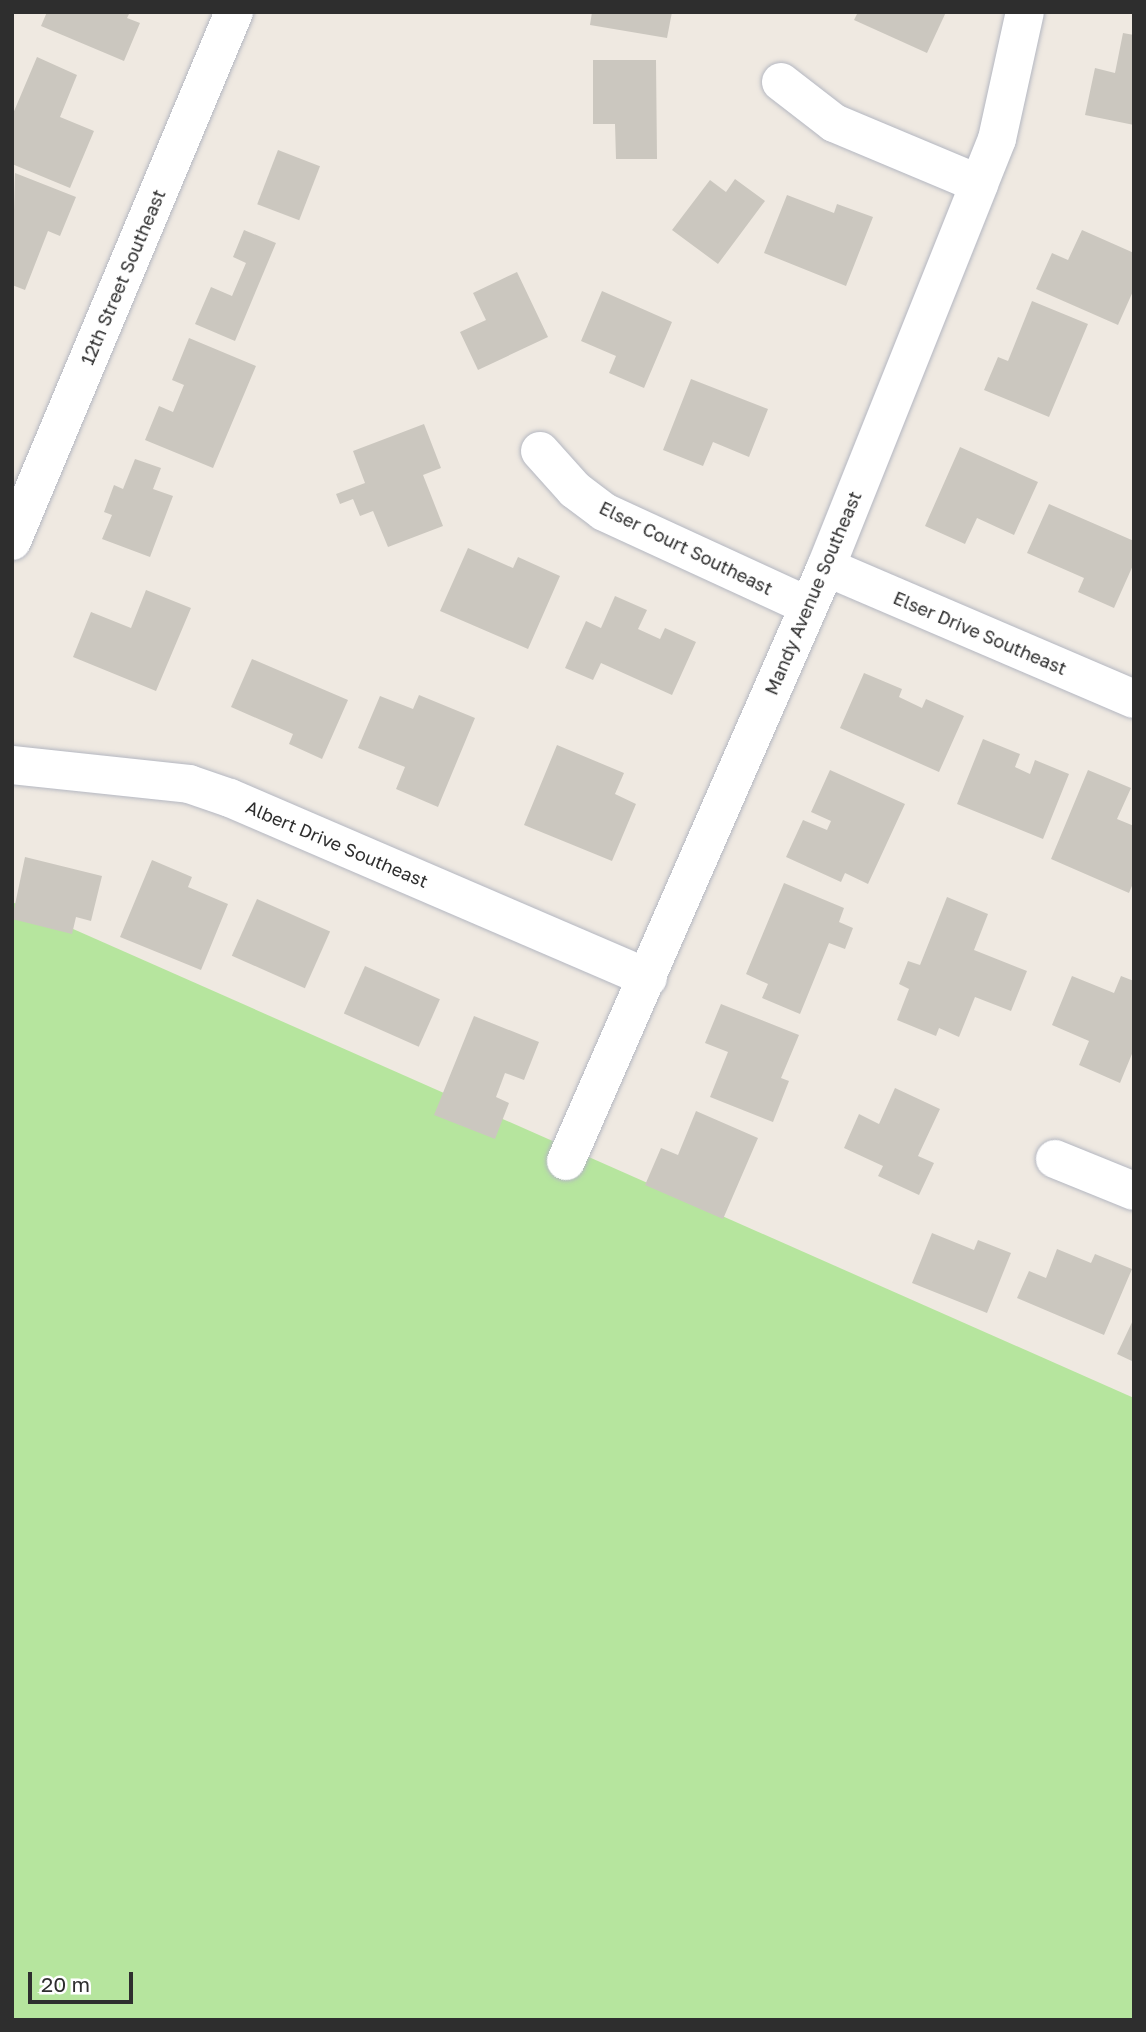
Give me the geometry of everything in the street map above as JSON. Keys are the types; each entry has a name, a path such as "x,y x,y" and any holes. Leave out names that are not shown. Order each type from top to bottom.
{"street":[{"name":"12th Street Southeast","path":"12,541 234,12"},
{"name":"Mandy Avenue Southeast","path":"566,1161 826,567 997,139 1025,12"},
{"path":"780,82 834,123 979,184"},
{"name":"Elser Court Southeast","path":"540,451 575,490 604,512 808,606"},
{"name":"Elser Drive Southeast","path":"826,567 1134,699"},
{"name":"Albert Drive Southeast","path":"12,765 189,784 230,798 648,978"},
{"path":"1055,1159 1134,1191"}],"green space":[{"path":"12,902 1134,1398 1134,2020 12,2020"}],"building":[{"path":"47,12 130,12 127,18 140,23 124,61 41,26"},
{"path":"592,12 672,12 667,38 590,25"},
{"path":"858,12 946,12 927,53 854,20"},
{"path":"1123,33 1134,35 1134,125 1085,115 1095,68 1115,73"},
{"path":"37,57 77,75 60,117 94,131 70,188 12,164 12,116"},
{"path":"593,60 656,60 657,159 616,159 615,124 593,124"},
{"path":"278,150 320,166 299,220 257,204"},
{"path":"15,173 76,197 60,236 48,231 25,290 12,285"},
{"path":"735,179 765,201 718,264 672,230 710,180 726,192"},
{"path":"787,195 834,213 837,204 873,217 846,286 764,253"},
{"path":"244,230 276,243 235,341 195,324 211,287 232,296 246,263 233,257"},
{"path":"1082,230 1134,253 1134,289 1118,325 1036,289 1052,253 1068,260"},
{"path":"517,272 548,337 478,370 460,332 486,320 473,293"},
{"path":"602,291 672,322 644,388 609,373 616,356 581,341"},
{"path":"1032,301 1088,324 1049,417 984,390 998,357 1008,361"},
{"path":"189,338 256,366 213,468 145,440 159,406 173,412 184,385 172,380"},
{"path":"691,379 768,409 749,457 713,442 703,466 663,450"},
{"path":"424,424 441,468 423,475 443,526 388,547 373,511 360,516 353,499 340,504 336,494 365,483 353,451"},
{"path":"960,447 1038,482 1014,535 977,518 965,544 925,526"},
{"path":"135,459 161,468 153,489 173,496 150,557 102,539 112,515 104,512 114,485 123,489"},
{"path":"1049,504 1134,541 1134,563 1114,608 1078,592 1084,578 1027,553"},
{"path":"468,548 513,568 518,557 560,576 528,649 440,611"},
{"path":"146,590 191,608 156,691 73,657 91,612 131,628"},
{"path":"615,596 647,610 638,629 660,639 665,628 696,642 672,695 601,663 593,680 565,668 586,621 601,628"},
{"path":"252,659 348,700 322,759 289,744 293,734 231,707"},
{"path":"864,673 902,689 899,697 922,708 926,699 964,716 939,772 840,728"},
{"path":"419,695 475,718 438,807 396,789 405,767 358,748 380,696 413,709"},
{"path":"983,739 1020,754 1015,767 1030,774 1035,760 1069,774 1043,839 957,804"},
{"path":"557,745 624,773 615,794 636,804 612,861 524,825"},
{"path":"830,770 905,804 868,884 845,873 841,882 786,857 803,820 827,830 831,821 811,812"},
{"path":"1088,770 1131,788 1117,819 1134,826 1134,881 1129,893 1051,859"},
{"path":"25,857 102,876 91,921 76,917 72,934 12,919"},
{"path":"152,860 192,877 188,887 228,904 201,970 120,937"},
{"path":"784,883 844,908 839,922 853,928 845,949 829,943 800,1014 762,998 768,984 746,974"},
{"path":"947,897 988,914 974,950 1027,971 1011,1011 975,997 959,1037 939,1028 936,1036 897,1020 909,989 899,984 908,961 920,965"},
{"path":"257,899 330,932 305,988 232,956"},
{"path":"365,966 440,999 419,1047 344,1014"},
{"path":"1072,976 1114,993 1121,976 1134,981 1134,1049 1120,1083 1079,1065 1089,1041 1052,1025"},
{"path":"721,1004 799,1035 781,1078 789,1081 773,1122 710,1097 728,1052 705,1043"},
{"path":"474,1016 539,1042 524,1080 505,1073 496,1097 509,1103 495,1139 434,1115"},
{"path":"895,1088 940,1109 918,1156 934,1163 919,1195 878,1176 883,1166 844,1148 859,1114 879,1124"},
{"path":"696,1111 758,1138 723,1219 645,1185 661,1148 678,1155"},
{"path":"932,1233 974,1250 978,1240 1011,1253 987,1313 912,1283"},
{"path":"1057,1249 1091,1263 1095,1254 1132,1269 1104,1335 1017,1298 1029,1271 1046,1278"},
{"path":"1134,1318 1134,1362 1117,1354"}]}
